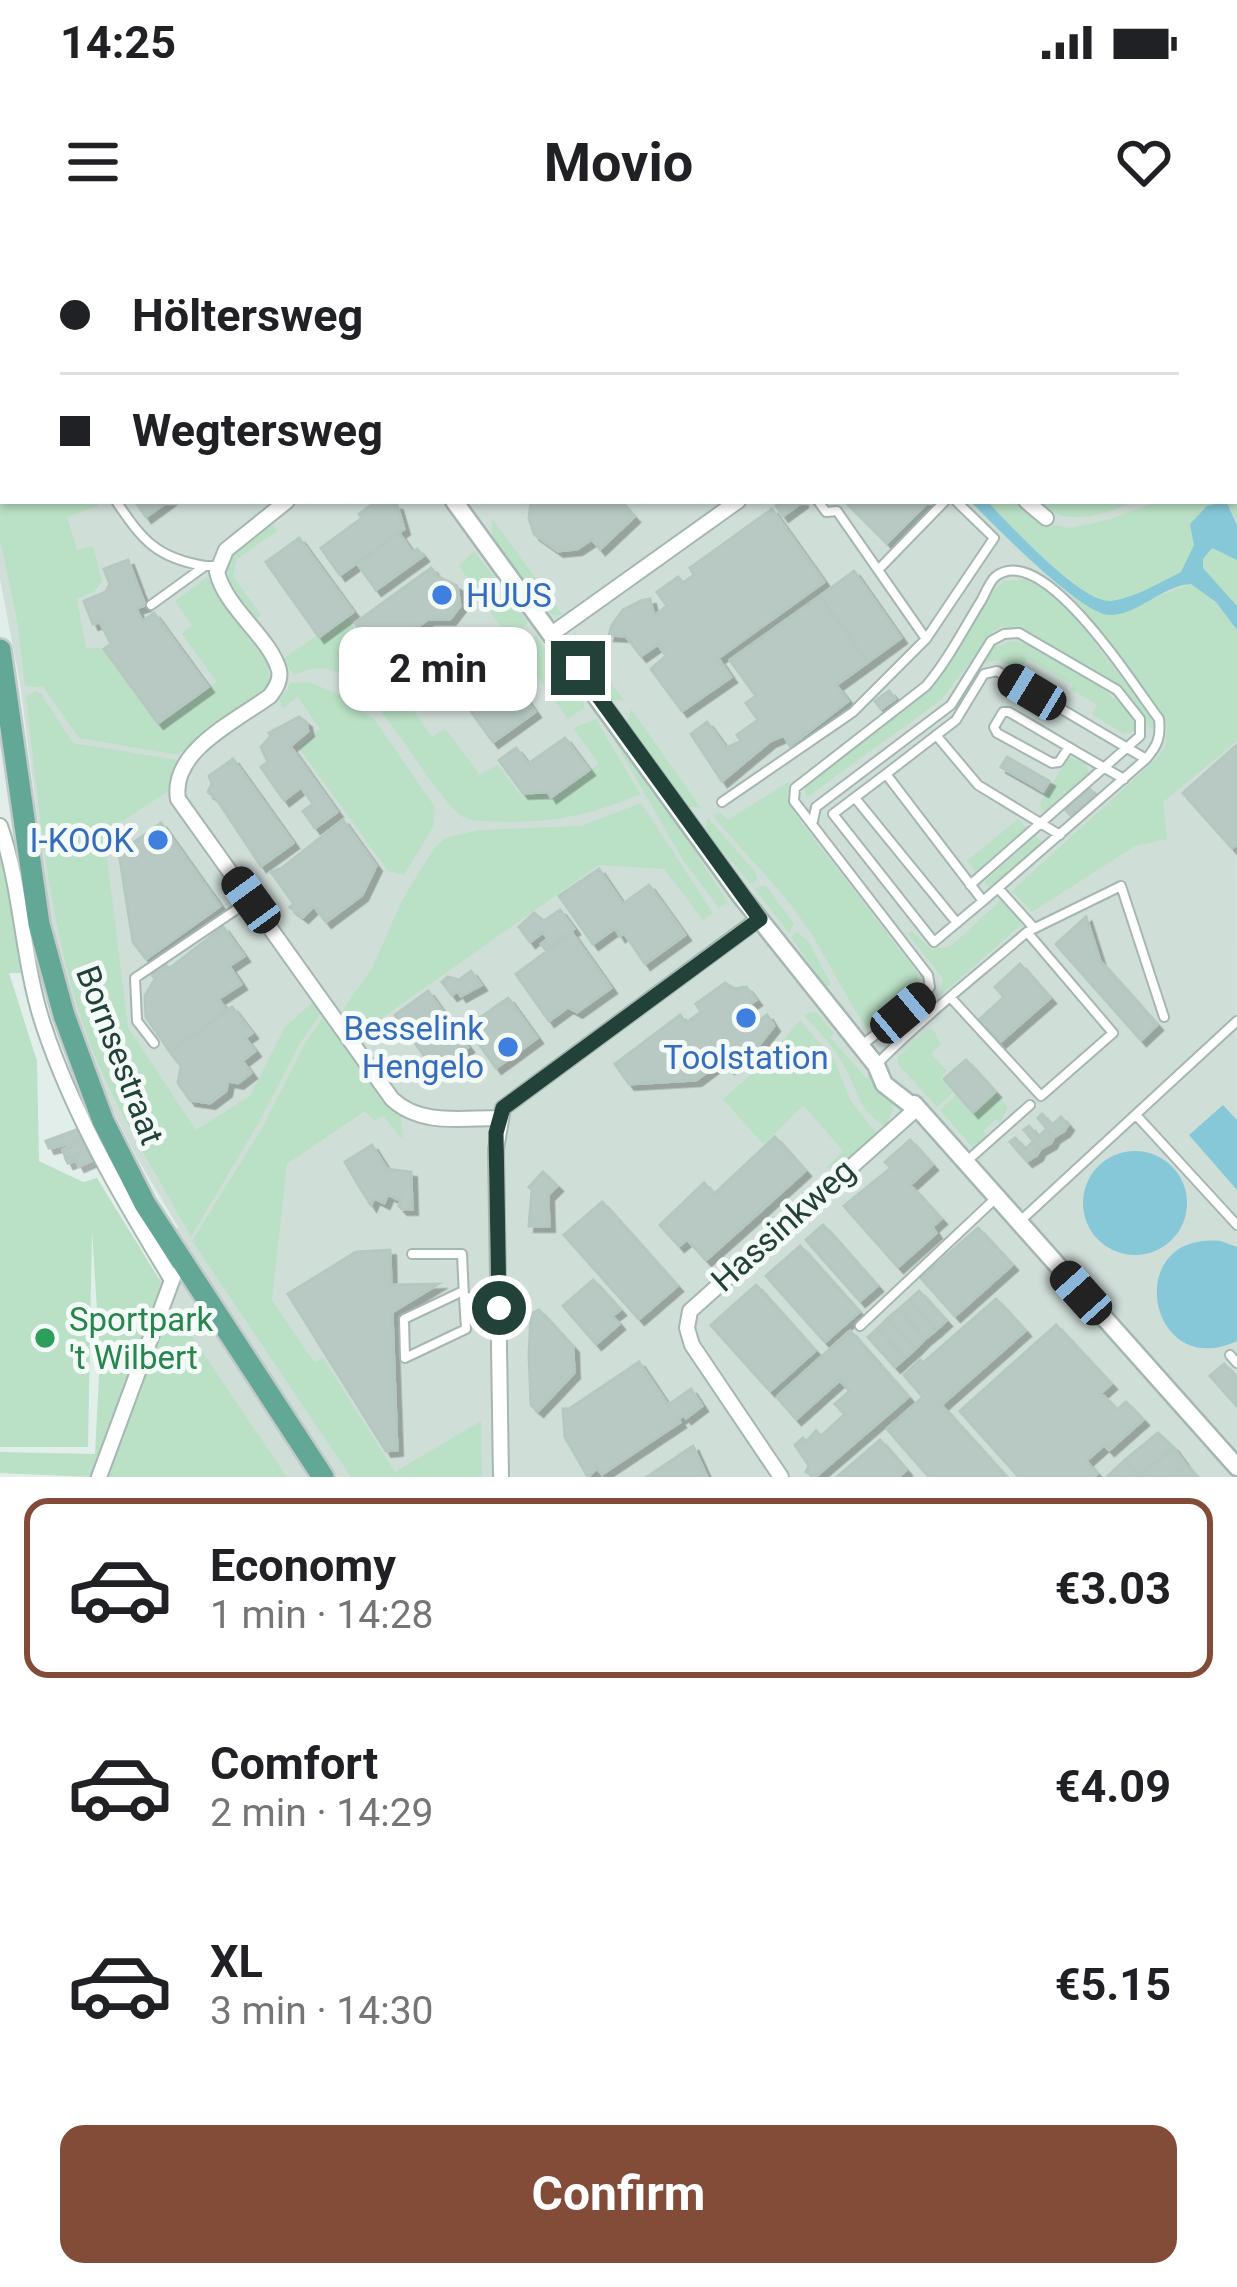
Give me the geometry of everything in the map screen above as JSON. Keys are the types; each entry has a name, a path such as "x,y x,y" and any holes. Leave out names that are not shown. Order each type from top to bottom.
{"main road":[{"name":"Bornsestraat","path":"0,650 6,733 39,924 64,1015 103,1121 176,1270 334,1477"},
{"name":"Bornsestraat","path":"299,1437 323,1477"}],"street":[{"path":"283,504 212,566 276,664 279,680 270,696 189,756 180,768 178,799 402,1108 428,1118 499,1118"},
{"path":"456,504 760,919 860,1047 970,1159 996,1198 1237,1467"},
{"path":"553,633 734,504"},
{"path":"1030,504 1046,518"},
{"name":"Bornsestraat","path":"0,826 20,936 43,1023 97,1150 176,1270"},
{"path":"501,1477 499,1118 503,1108 760,919"},
{"name":"Hassinkweg","path":"781,1477 692,1345 687,1328 690,1311 916,1109"},
{"path":"99,1477 176,1270"}],"lane":[{"path":"118,504 148,545 176,561 212,566"},
{"path":"820,504 826,512 837,511 926,639"},
{"path":"878,570 942,504"},
{"path":"722,802 853,712 926,639 994,538 959,504"},
{"path":"151,605 212,566"},
{"path":"860,1047 924,995 930,987 928,975 794,801 795,788 926,686 995,577 1012,571 1035,574 1064,594 1159,719 1157,746 1146,760 934,943 833,814 956,720 990,670 1146,760"},
{"path":"812,823 816,807 951,705 991,641 1004,634 1019,634 1117,690 1141,719 1140,736 970,885"},
{"path":"1069,747 1052,764 994,727 1003,712 1009,712 1124,779"},
{"path":"936,735 979,785 1060,835"},
{"path":"886,774 983,901"},
{"path":"855,798 956,923"},
{"path":"876,1065 1030,930 1121,886 1164,1017"},
{"path":"951,998 1041,1096 1113,1033 998,887"},
{"path":"154,1043 137,1021 135,978 251,900"},
{"path":"1018,1223 1237,1021"},
{"path":"970,1159 1030,1105"},
{"path":"1136,1114 1237,1225"},
{"path":"860,1326 996,1198"},
{"path":"412,1254 462,1254 463,1294 466,1330 405,1358 404,1319 463,1294 526,1308"}],"shaded area":[{"path":"0,504 1236,504 1237,1477 284,1477 156,1287 178,1227 95,1075 71,1005 52,932 20,683 0,579"}],"green space":[{"path":"0,504 97,504 67,517 77,550 93,546 102,581 94,592 77,599 86,648 104,648 157,722 217,682 182,634 192,625 175,601 207,577 269,665 269,681 262,694 178,755 79,738 43,687 25,686 0,540"},
{"path":"990,504 1024,504 1049,524 1069,528 1150,504 1237,504 1237,525 1231,508 1194,545 1181,572 1111,601 1083,590"},
{"path":"1040,504 1128,504 1085,517"},
{"path":"492,518 562,615 542,607 492,539"},
{"path":"271,522 277,531 236,560 233,576 261,615 254,620 233,587 228,566 241,547"},
{"path":"1212,548 1237,560 1237,606 1203,568 1203,559"},
{"path":"474,551 501,585 486,596 478,594 459,566"},
{"path":"1030,579 1059,596 1154,720 1155,728 1150,728 1119,687 1024,630 1001,627 941,700 806,798 805,788 815,775 935,685 995,589 1005,581"},
{"path":"1191,584 1216,602 1237,630 1237,741 1163,802 1167,839 1135,846 1032,912 1012,891 1165,747 1164,717 1068,590 1098,612"},
{"path":"509,595 528,624 509,638 488,609"},
{"path":"346,615 432,737 445,728 480,775 498,764 521,796 545,793 550,799 599,764 573,728 596,719 640,794 559,818 508,822 461,816 383,714 349,679 322,668 294,675 283,659"},
{"path":"574,630 624,701 608,699 574,652"},
{"path":"536,636 584,703 568,719 517,648"},
{"path":"1012,641 1061,660 1096,684 1135,720 1134,731 1124,734 1092,714 1097,705 1071,689 1073,684 1027,658 1020,671 998,660 981,664 995,647"},
{"path":"308,682 344,696 374,719 435,807 433,827 404,875 388,871 299,748 320,729 298,697 283,708 279,700 291,683"},
{"path":"35,691 73,743 177,760 167,792 104,833 128,1027 196,1130 250,1096 285,1027 313,1002 322,1012 191,1237 111,1092 75,1000 41,827 26,696"},
{"path":"631,709 701,808 686,806 626,724"},
{"path":"600,716 660,797 728,903 719,908 683,860"},
{"path":"1069,757 1086,764 1090,775 1048,814 1041,801"},
{"path":"790,781 787,796 794,813 917,972 919,991 873,1029 858,1015 794,909 713,816 720,812 728,820"},
{"path":"641,803 713,913 703,920 664,869 599,865 359,1034 342,1011 373,967 401,902 445,838 478,830 581,826"},
{"path":"708,818 756,873 752,885 705,832"},
{"path":"1018,819 1029,831 978,874 967,861"},
{"path":"0,834 21,973 9,973 37,1061 39,1161 83,1182 97,1178 164,1287 90,1477 0,1473 0,1452 95,1454 100,1356 92,1231 88,1447 0,1447"},
{"path":"1036,836 1042,842 990,888 984,882"},
{"path":"766,886 794,924 789,933 755,889"},
{"path":"1001,900 1023,923 940,996 943,979 908,934 912,931 932,950 951,946"},
{"path":"797,932 808,941 831,984 826,987 791,937"},
{"path":"817,1013 834,1033 830,1037 866,1078 871,1075 884,1089 894,1108 886,1126 864,1106 838,1056 804,1015"},
{"path":"324,1016 401,1117 403,1140 383,1116 375,1121 365,1111 287,1164 272,1300 314,1362 323,1358 395,1472 481,1421 482,1477 351,1477 192,1241"},
{"path":"800,1020 835,1061 850,1100 877,1134 835,1169 826,1168 843,1151 803,1105 764,1145 723,1099 761,1066"},
{"path":"933,1029 941,1044 931,1054 947,1071 940,1078 953,1092 937,1107 898,1064 898,1057"},
{"path":"995,1092 1008,1108 1000,1122 996,1119 983,1131 988,1137 975,1150 940,1110 957,1094 974,1111"},
{"path":"172,1307 287,1477 106,1477"}],"water":[{"path":"973,504 990,504 1082,590 1111,601 1181,572 1194,545 1190,524 1207,506 1227,504 1237,525 1237,560 1212,548 1203,559 1203,568 1237,606 1237,630 1216,602 1191,584 1111,615 1080,601"},
{"path":"1223,1105 1237,1120 1237,1190 1189,1135"},
{"path":"1135,1151 1155,1155 1172,1166 1183,1183 1187,1203 1183,1223 1172,1240 1155,1251 1135,1255 1115,1251 1098,1240 1087,1223 1083,1203 1087,1183 1098,1166 1115,1155"},
{"path":"1221,1241 1237,1247 1237,1341 1207,1348 1183,1342 1166,1325 1158,1303 1158,1279 1168,1258 1189,1244"}],"building":[{"path":"137,504 164,504 146,517"},
{"path":"373,504 397,505 404,529 340,575 321,548 362,518 359,514"},
{"path":"531,504 623,504 634,517 600,549 592,539 577,549 558,551 534,534"},
{"path":"778,504 799,504 783,516"},
{"path":"848,504 926,504 887,543"},
{"path":"772,509 824,582 718,658 731,677 682,711 651,669 666,656 658,644 641,656 626,636 609,635 612,625 623,610 650,599 654,616 667,606 657,592 678,577 683,583 694,575 690,568"},
{"path":"399,533 412,552 417,549 423,556 376,590 357,563"},
{"path":"299,538 353,612 319,637 266,562"},
{"path":"128,560 145,605 136,608 139,615 143,621 154,613 208,687 158,723 104,649 111,644 100,622 93,624 84,601 106,592 110,584 104,569"},
{"path":"431,568 457,586 460,606 450,619 428,619 413,630 422,643 435,644 443,651 399,683 355,623"},
{"path":"854,571 901,638 868,662 820,596"},
{"path":"820,596 868,662 836,685 848,701 790,746 784,735 770,741 722,781 691,734 707,722 726,748 741,741 737,735 758,720 746,703 756,696 730,660"},
{"path":"473,643 491,668 499,662 535,712 493,742 439,667"},
{"path":"889,691 895,699 881,709 875,701"},
{"path":"299,717 308,731 290,746 337,812 315,828 303,811 313,804 301,787 284,800 261,767 268,762 261,747 269,733"},
{"path":"565,738 589,770 551,797 548,792 523,793 499,760 516,748 528,764"},
{"path":"1237,745 1237,844 1232,848 1183,793"},
{"path":"1007,757 1049,781 1043,791 1001,767"},
{"path":"233,759 293,843 261,866 208,792 209,776"},
{"path":"1089,788 1095,795 1071,816 1065,809"},
{"path":"343,820 376,866 362,895 326,922 314,906 303,917 290,907 294,904 271,872"},
{"path":"161,823 220,906 146,959 133,942 119,853"},
{"path":"599,869 623,904 649,885 685,935 645,964 624,933 620,936 615,928 593,944 559,896"},
{"path":"560,910 574,929 546,950 541,944 548,939 543,932 530,942 519,927 534,913 544,921"},
{"path":"1086,917 1100,961 1157,1025 1141,1040 1056,944"},
{"path":"223,927 244,956 229,966 241,984 218,999 227,1011 170,1052 146,1017 145,996 155,979 152,975 166,965 169,969"},
{"path":"572,933 611,988 577,1012 568,1007 549,1021 516,974"},
{"path":"1020,964 1050,998 1000,1042 980,1019 1004,997 995,987"},
{"path":"471,971 481,985 461,996 458,991 452,995 442,982 448,977 459,980"},
{"path":"725,983 735,989 746,987 756,1000 747,1006 758,1021 767,1015 774,1026 755,1050 729,1068 723,1060 696,1080 629,1084 615,1064 680,1015 686,1023 701,1012 696,1004"},
{"path":"428,991 468,1047 435,1071 395,1015"},
{"path":"508,998 537,1038 496,1068 467,1027"},
{"path":"232,1007 252,1033 245,1038 255,1051 242,1061 251,1073 238,1083 228,1081 226,1091 210,1103 190,1100 178,1083 181,1066 170,1052"},
{"path":"966,1060 995,1092 973,1112 944,1079"},
{"path":"1042,1114 1052,1125 1061,1117 1068,1125 1054,1137 1038,1118"},
{"path":"1029,1126 1038,1137 1047,1129 1054,1137 1051,1143 1040,1149 1024,1130"},
{"path":"79,1129 84,1140 49,1148 46,1141"},
{"path":"775,1137 805,1171 706,1260 687,1239 679,1246 660,1225 704,1183 714,1194"},
{"path":"1015,1138 1025,1149 1034,1141 1040,1149 1037,1155 1027,1161 1010,1142"},
{"path":"84,1140 88,1150 66,1159 63,1150"},
{"path":"910,1140 932,1165 910,1185 941,1219 932,1227 936,1233 898,1267 844,1206 891,1168 885,1162"},
{"path":"372,1145 387,1169 411,1172 412,1209 402,1209 401,1197 388,1194 384,1203 374,1198 371,1205 359,1186 345,1162"},
{"path":"88,1150 93,1160 79,1166 76,1160 68,1163 66,1159"},
{"path":"543,1172 557,1186 548,1195 549,1226 529,1226 529,1187"},
{"path":"602,1202 677,1286 639,1319 564,1235"},
{"path":"823,1225 877,1286 860,1301 806,1240"},
{"path":"978,1228 1012,1265 955,1316 921,1278"},
{"path":"800,1246 859,1312 825,1342 766,1276"},
{"path":"390,1250 391,1285 438,1284 392,1312 397,1450 386,1451 288,1294 356,1252"},
{"path":"593,1280 620,1310 612,1316 619,1324 596,1344 563,1306"},
{"path":"756,1285 815,1351 770,1391 711,1325"},
{"path":"919,1291 946,1321 936,1330 909,1300"},
{"path":"996,1299 1025,1331 941,1405 1006,1477 929,1477 887,1429 923,1397 904,1375"},
{"path":"909,1300 936,1330 925,1339 899,1309"},
{"path":"899,1309 925,1339 915,1349 888,1318"},
{"path":"539,1310 573,1347 574,1373 538,1411 531,1405 529,1355 531,1314"},
{"path":"888,1318 915,1349 905,1358 878,1328"},
{"path":"1056,1325 1111,1384 1101,1393 1117,1410 1126,1402 1143,1420 1109,1450 1104,1445 1086,1461 1097,1474 1094,1477 1019,1477 960,1411"},
{"path":"878,1328 905,1358 895,1367 868,1337"},
{"path":"850,1331 908,1397 815,1477 806,1472 809,1466 795,1445 803,1438 806,1442 816,1431 821,1436 845,1414 835,1404 850,1391 840,1380 796,1419 777,1397"},
{"path":"639,1362 668,1405 691,1389 702,1406 602,1474 597,1468 588,1477 565,1437 563,1409"},
{"path":"1224,1364 1237,1378 1237,1406 1210,1376"},
{"path":"1158,1433 1173,1447 1140,1477 1125,1460"},
{"path":"880,1440 906,1470 898,1477 837,1477"},
{"path":"693,1446 707,1477 647,1477"},
{"path":"1173,1447 1186,1465 1173,1477 1140,1477"},
{"path":"1125,1460 1141,1477 1107,1477"},
{"path":"1186,1465 1197,1477 1173,1477"}],"place":[{"name":"HUUS","path":"442,595"},
{"name":"I-KOOK","path":"158,840"},
{"name":"Toolstation","path":"746,1018"},
{"name":"Besselink Hengelo","path":"508,1047"},
{"name":"Sportpark 't Wilbert","path":"45,1338"}],"route":[{"path":"499,1308 496,1133 503,1108 760,919 578,668"}]}
